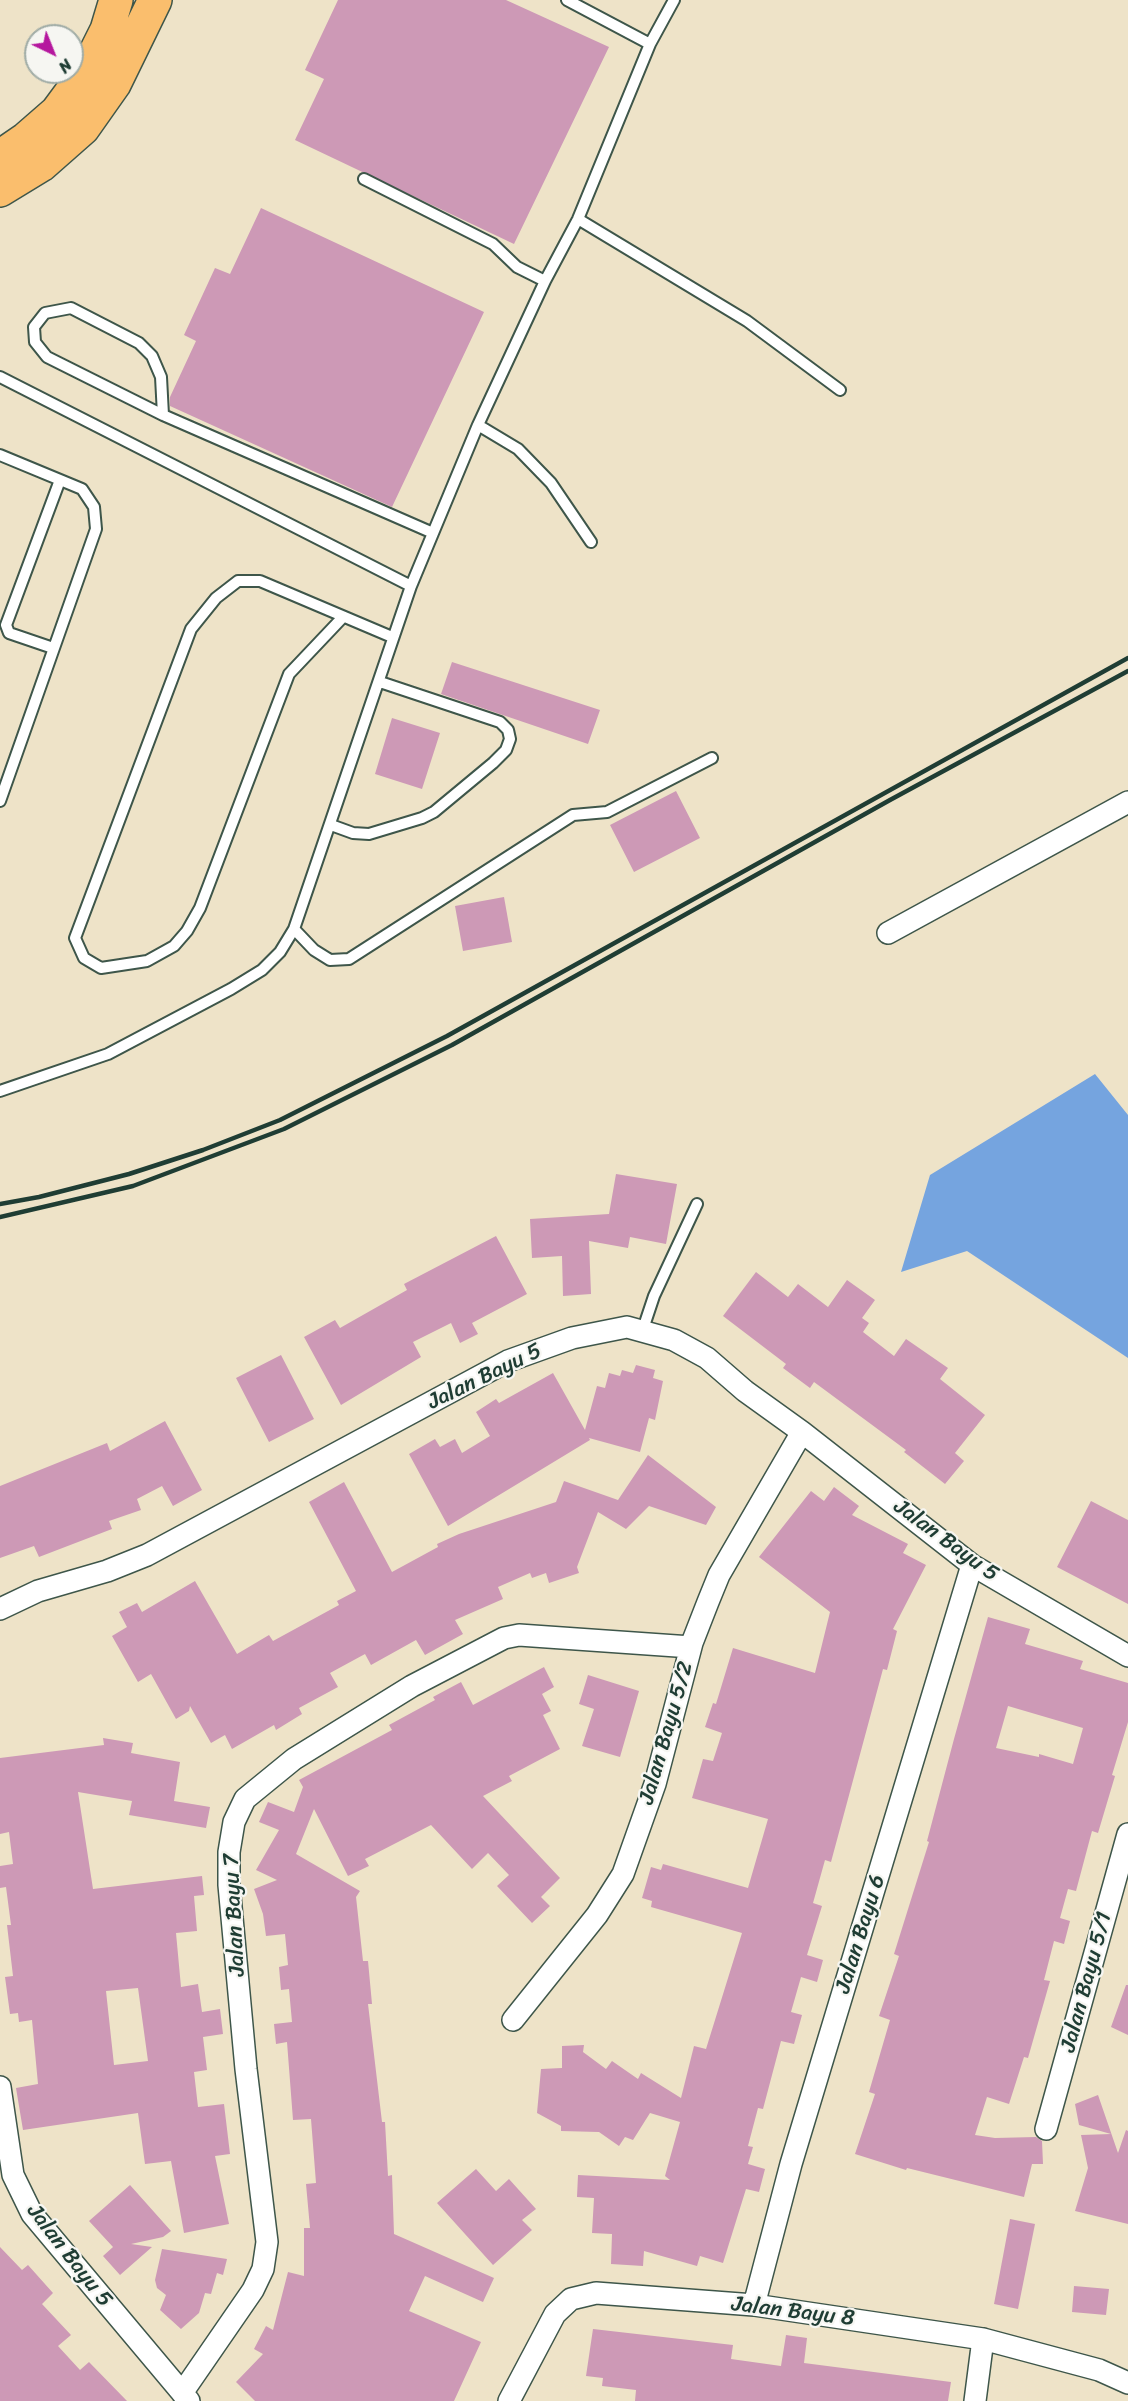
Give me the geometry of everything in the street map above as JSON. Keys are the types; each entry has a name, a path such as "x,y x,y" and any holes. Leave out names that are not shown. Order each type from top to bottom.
{"highway":[{"path":"0,157 26,139 57,112 85,74 107,30 116,0"},
{"path":"0,190 41,165 83,128 114,84 155,0"}],"street":[{"path":"888,933 1128,802"},
{"name":"Jalan Bayu 5","path":"0,1609 38,1591 107,1571 147,1555 508,1361 572,1338 627,1327 643,1329 674,1340 707,1358 745,1391 802,1432 972,1565 1128,1656"},
{"name":"Jalan Bayu 5/2","path":"513,2020 597,1915 623,1874 655,1784 691,1647 719,1575 802,1432"},
{"name":"Jalan Bayu 6","path":"754,2305 791,2164 972,1565"},
{"name":"Jalan Bayu 7","path":"186,2397 253,2290 263,2269 267,2242 246,2069 229,1885 229,1852 234,1822 245,1799 294,1759 412,1686 504,1638 519,1635 691,1647"},
{"name":"Jalan Bayu 5/1","path":"1046,2129 1128,1834"},
{"name":"Jalan Bayu 5","path":"0,2087 13,2175 32,2214 186,2397"},
{"name":"Jalan Bayu 8","path":"509,2401 555,2314 571,2299 596,2293 754,2305 983,2338 1099,2370 1128,2383"},
{"path":"975,2401 983,2338"}],"lane":[{"path":"567,0 650,44"},
{"path":"0,1091 108,1054 231,989 261,970 280,952 294,928 331,825 380,682 392,637 411,586 478,425 545,281 578,219 650,44 674,0"},
{"path":"364,179 493,244 517,267 545,281"},
{"path":"578,219 747,321 840,390"},
{"path":"163,415 161,377 152,356 139,343 71,308 45,313 34,327 35,342 47,357 163,415 433,534"},
{"path":"0,377 411,586"},
{"path":"478,425 518,449 551,483 591,542"},
{"path":"0,455 82,489 94,507 96,529 0,801"},
{"path":"53,648 9,633 6,625 60,480"},
{"path":"343,617 289,674 200,908 187,931 174,946 147,961 101,968 84,958 75,938 191,629 216,598 238,581 260,581 392,637"},
{"path":"331,825 353,833 369,834 435,812 493,763 506,750 510,739 508,730 500,722 380,682"},
{"path":"294,928 314,950 330,960 349,959 573,815 607,812 712,758"},
{"path":"643,1329 654,1296 697,1204"}],"water":[{"path":"1095,1074 1128,1115 1128,1358 967,1251 901,1272 930,1175"}],"building":[{"path":"338,0 506,0 609,47 514,244 295,140 324,79 305,70"},
{"path":"261,208 484,312 392,507 170,406 170,397 196,341 184,335 215,268 230,274"},
{"path":"452,662 600,710 588,744 441,694"},
{"path":"392,718 440,733 422,789 375,774"},
{"path":"676,791 700,838 634,872 610,825"},
{"path":"504,897 512,942 463,951 455,906"},
{"path":"616,1174 677,1184 666,1244 630,1237 628,1248 589,1241 591,1294 563,1296 562,1256 532,1258 530,1219 609,1214"},
{"path":"496,1236 527,1294 472,1323 478,1334 460,1343 451,1323 413,1342 421,1357 341,1405 304,1337 335,1320 340,1328 407,1290 404,1284"},
{"path":"756,1272 788,1297 798,1284 828,1307 847,1280 875,1300 862,1318 869,1323 863,1332 894,1356 906,1339 948,1368 940,1379 985,1415 955,1453 964,1461 945,1484 904,1452 906,1450 814,1382 810,1388 783,1368 786,1364 723,1316"},
{"path":"281,1355 314,1419 269,1442 236,1378"},
{"path":"636,1365 655,1370 653,1378 663,1381 655,1420 649,1418 640,1452 589,1438 590,1440 448,1526 409,1454 435,1439 440,1447 455,1439 462,1453 490,1436 476,1412 496,1399 499,1403 553,1373 585,1430 597,1386 605,1388 609,1373 620,1376 622,1370 633,1373"},
{"path":"165,1421 202,1490 173,1506 162,1486 137,1499 141,1510 109,1521 112,1529 39,1557 34,1546 0,1558 0,1486 107,1443 110,1451"},
{"path":"648,1455 716,1507 706,1525 649,1506 626,1529 598,1512 577,1567 579,1573 549,1583 546,1573 532,1578 530,1573 498,1587 503,1599 455,1620 463,1634 425,1655 416,1640 371,1665 365,1654 330,1673 338,1687 299,1708 302,1714 276,1730 274,1725 232,1749 225,1735 211,1743 190,1706 189,1711 176,1719 151,1674 138,1682 112,1636 127,1627 119,1612 137,1603 142,1612 195,1581 237,1654 269,1635 273,1641 339,1605 337,1601 356,1591 309,1502 344,1482 392,1572 438,1547 437,1544 459,1534 556,1502 564,1481 618,1500"},
{"path":"834,1487 859,1506 852,1515 908,1544 903,1553 926,1565 893,1629 897,1631 887,1670 883,1669 831,1862 825,1860 813,1903 822,1906 807,1955 823,1960 817,1982 801,1977 791,2012 802,2015 794,2044 781,2041 763,2109 758,2108 748,2146 753,2147 748,2164 765,2169 759,2192 746,2189 723,2263 700,2256 697,2266 644,2251 643,2266 611,2264 612,2234 592,2233 594,2198 577,2197 578,2175 670,2180 665,2176 680,2122 650,2113 633,2140 625,2137 619,2146 599,2132 561,2131 561,2126 537,2113 541,2069 562,2068 562,2046 584,2045 583,2052 606,2069 612,2061 638,2079 641,2073 681,2098 694,2046 706,2049 742,1933 651,1907 652,1901 642,1898 651,1867 661,1870 663,1864 748,1888 768,1819 692,1798 703,1759 713,1761 722,1733 705,1727 713,1703 716,1704 733,1648 815,1673 830,1612 759,1557 811,1491 824,1501"},
{"path":"1091,1501 1128,1520 1128,1604 1057,1567"},
{"path":"988,1617 1030,1629 1025,1644 1083,1661 1080,1669 1128,1683 1128,1722 1112,1775 1115,1776 1098,1833 1092,1831 1076,1891 1068,1889 1060,1918 1070,1921 1064,1944 1054,1941 1044,1980 1050,1981 1028,2058 1024,2057 1009,2104 987,2097 975,2135 995,2138 1036,2137 1042,2141 1043,2164 1032,2164 1024,2197 907,2168 906,2170 855,2154 875,2094 869,2092 890,2020 879,2016 899,1956 894,1954 929,1842 927,1841","holes":["1008,1706 1083,1728 1073,1764 1039,1754 1039,1757 996,1748"]},
{"path":"544,1667 554,1687 542,1694 551,1711 543,1715 560,1749 509,1776 512,1781 483,1796 560,1878 541,1897 550,1906 532,1923 497,1886 509,1875 488,1853 472,1869 431,1825 365,1859 369,1866 348,1876 314,1809 296,1854 360,1891 356,1897 363,1961 368,1961 372,2004 368,2004 382,2122 385,2122 388,2176 392,2175 394,2234 494,2278 483,2302 425,2276 409,2311 481,2342 454,2401 255,2401 236,2382 263,2354 254,2349 266,2326 273,2330 288,2272 304,2276 304,2228 310,2228 306,2184 316,2183 311,2119 293,2120 287,2042 276,2044 274,2024 292,2022 289,1989 281,1990 279,1967 288,1965 285,1934 266,1936 263,1914 254,1889 277,1880 256,1870 279,1830 259,1822 268,1802 294,1812 303,1787 299,1780 392,1730 389,1725 435,1700 433,1697 461,1682 473,1705"},
{"path":"588,1675 639,1691 620,1757 582,1746 594,1709 579,1704"},
{"path":"103,1738 133,1743 131,1753 180,1762 174,1801 210,1807 206,1828 129,1815 132,1801 78,1792 93,1889 202,1876 204,1895 194,1896 197,1931 176,1933 181,1987 198,1984 202,2012 220,2009 223,2034 203,2037 207,2070 194,2072 198,2107 224,2104 230,2154 215,2156 229,2224 184,2233 171,2161 145,2164 138,2113 23,2130 16,2088 38,2084 32,2020 19,2022 18,2013 10,2014 5,1977 13,1976 7,1925 11,1925 6,1887 0,1888 0,1866 13,1864 9,1832 0,1834 0,1758 104,1745","holes":["138,1988 148,2061 114,2065 106,1991"]},
{"path":"1126,1985 1128,1985 1128,2035 1111,2027"},
{"path":"1098,2095 1118,2153 1126,2130 1128,2131 1128,2224 1075,2211 1088,2168 1081,2135 1111,2134 1079,2125 1075,2104"},
{"path":"476,2169 496,2191 509,2179 536,2209 522,2220 532,2230 493,2265 437,2203"},
{"path":"130,2185 171,2231 163,2237 131,2244 152,2247 120,2275 103,2256 113,2247 89,2221"},
{"path":"1010,2219 1035,2224 1018,2309 994,2304"},
{"path":"0,2247 22,2270 28,2265 53,2293 42,2304 71,2335 58,2346 80,2370 89,2362 127,2401 0,2401"},
{"path":"162,2249 227,2259 223,2275 217,2273 211,2294 205,2293 199,2313 181,2329 160,2310 166,2295 157,2288 155,2280"},
{"path":"1074,2286 1109,2289 1106,2315 1072,2312"},
{"path":"593,2329 733,2345 731,2359 781,2366 786,2335 807,2338 804,2363 951,2382 948,2401 635,2401 636,2390 602,2386 603,2378 586,2376"}],"railway":[{"path":"0,1204 39,1197 129,1174 203,1150 280,1120 447,1036 1128,658"},
{"path":"0,1217 133,1186 284,1129 452,1045 890,800 1128,671"}]}
